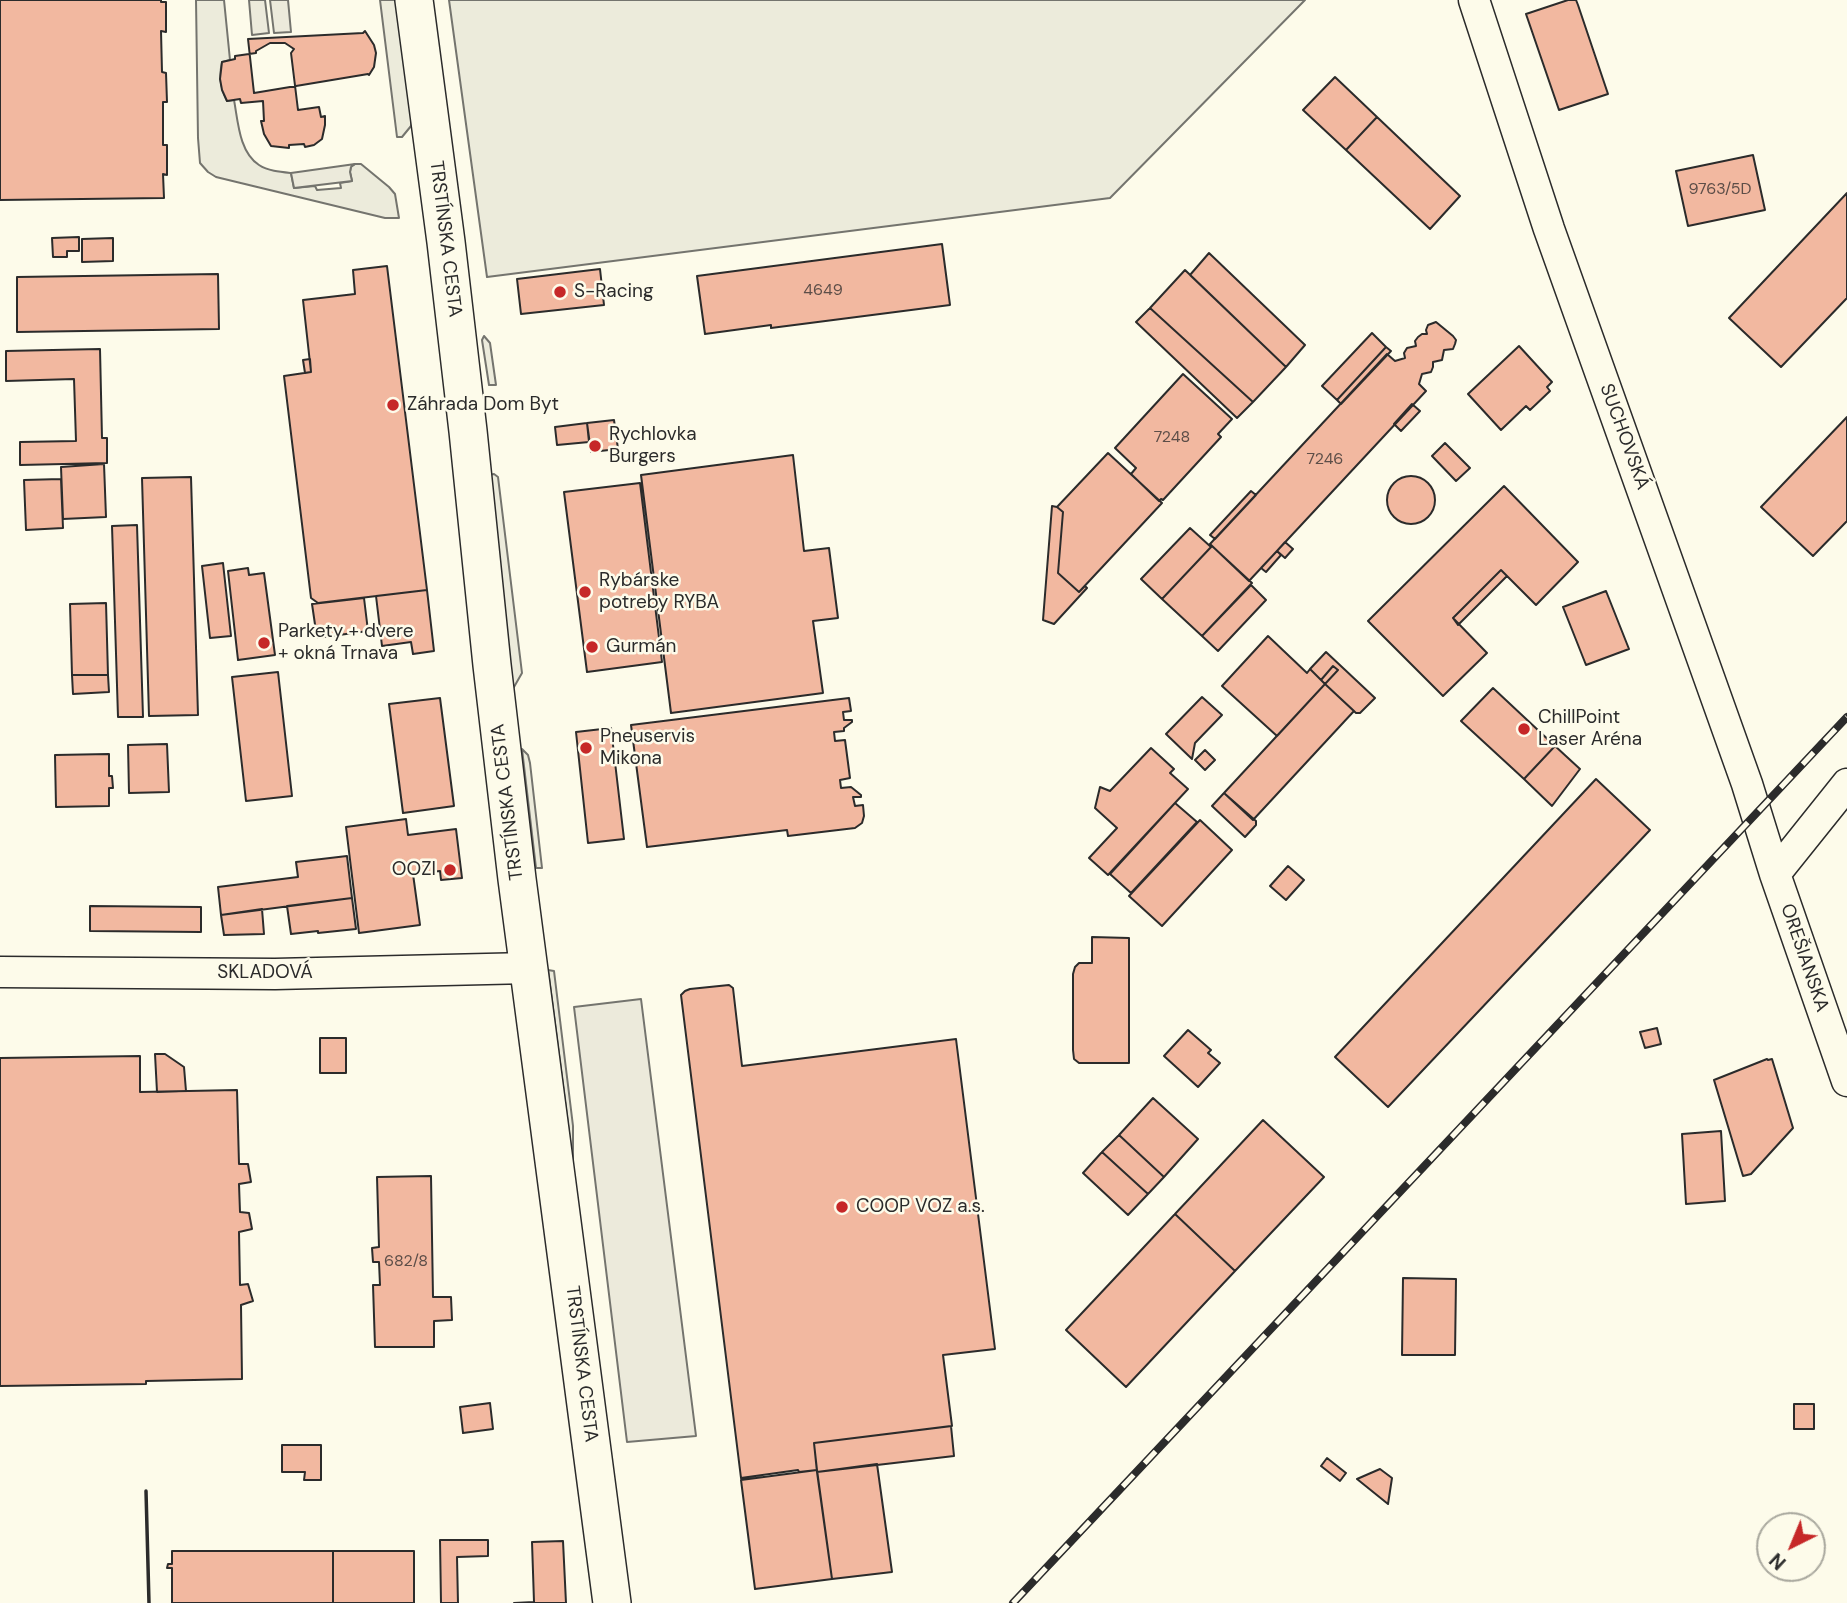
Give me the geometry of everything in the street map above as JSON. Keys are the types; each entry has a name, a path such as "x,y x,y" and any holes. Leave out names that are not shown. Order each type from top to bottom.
{"main road":[{"name":"TRSTÍNSKA CESTA","path":"414,0 449,269 529,968 612,1603"}],"street":[{"name":"SUCHOVSKÁ","path":"1474,0 1553,238 1747,784 1775,874"},
{"path":"1775,874 1847,784"},
{"name":"OREŠIANSKA","path":"1775,874 1847,1081"},
{"name":"SKLADOVÁ","path":"0,972 275,974 529,968"}],"shaded area":[{"path":"196,0 224,0 230,60 222,62 220,77 227,101 234,100 243,144 252,159 266,169 291,173 294,188 315,186 317,190 341,188 340,183 352,181 351,166 361,164 395,194 399,218 385,218 216,177 208,172 200,163 198,138"},
{"path":"249,0 265,0 269,33 252,35"},
{"path":"270,0 288,0 291,32 274,33"},
{"path":"380,0 398,0 412,116 411,126 402,137 397,137"},
{"path":"449,0 1305,0 1110,198 487,277"},
{"path":"355,164 350,172 352,181 294,188 291,173"},
{"path":"484,336 490,343 496,385 489,385 482,340"},
{"path":"489,475 498,477 522,673 514,687"},
{"path":"522,749 528,755 530,763 542,868 536,868"},
{"path":"548,970 554,971 573,1126 573,1163"},
{"path":"641,999 696,1436 627,1442 574,1007"}],"building":[{"path":"0,0 166,2 166,32 161,31 162,72 166,73 167,102 163,102 163,145 167,145 167,175 163,174 164,198 0,200"},
{"path":"1568,0 1576,0 1608,94 1559,110 1526,14"},
{"path":"365,31 376,53 374,67 369,75 254,93 248,39"},
{"path":"270,43 285,43 294,49 291,53 298,110 319,107 321,117 325,116 322,139 314,145 289,145 289,148 271,146 261,121 264,121 263,101 227,101 222,90 222,62 235,59 235,56 256,53"},
{"path":"1335,77 1377,117 1346,150 1303,110"},
{"path":"1377,117 1460,196 1430,229 1346,150"},
{"path":"1753,155 1765,210 1688,226 1676,171"},
{"path":"1847,193 1847,298 1781,367 1729,318"},
{"path":"79,237 79,251 67,251 67,257 53,257 52,238"},
{"path":"113,238 113,261 82,262 82,239"},
{"path":"942,244 950,305 705,334 697,276"},
{"path":"1209,253 1305,345 1286,367 1190,275"},
{"path":"387,266 427,590 318,603 311,598 284,376 311,372 303,300 355,294 353,270"},
{"name":"S-Racing","path":"600,269 604,305 521,314 517,279"},
{"path":"1185,270 1286,367 1253,402 1150,308"},
{"path":"218,274 219,329 17,332 17,277"},
{"path":"1150,308 1253,402 1237,418 1136,322"},
{"path":"1436,322 1456,340 1453,349 1444,350 1442,360 1433,362 1431,372 1422,374 1419,384 1426,391 1249,581 1210,544 1387,354 1395,361 1405,358 1407,348 1416,346 1418,337 1427,334 1428,325"},
{"path":"1372,333 1386,347 1337,400 1322,386"},
{"path":"1519,346 1552,382 1547,387 1550,391 1530,410 1526,406 1501,430 1468,394"},
{"path":"1386,347 1391,351 1341,404 1337,400"},
{"path":"100,349 102,438 107,438 107,463 20,465 20,442 76,441 74,379 6,381 6,351"},
{"path":"310,359 311,372 305,373 303,360"},
{"path":"1183,374 1232,419 1218,434 1221,437 1163,500 1159,501 1131,474 1136,468 1115,448"},
{"path":"1412,404 1420,411 1401,431 1394,424"},
{"path":"1847,417 1847,521 1813,556 1761,507"},
{"path":"614,420 618,449 591,452 587,423"},
{"path":"587,423 589,442 557,445 555,427"},
{"path":"1445,443 1470,468 1456,481 1432,456"},
{"path":"1108,453 1162,503 1079,592 1058,573 1063,512 1057,507"},
{"path":"793,455 804,551 829,548 838,618 813,621 823,693 671,713 641,475"},
{"path":"104,464 106,517 63,519 61,467"},
{"path":"1411,476 1428,483 1435,500 1428,517 1411,524 1394,517 1387,500 1394,483"},
{"path":"191,477 198,715 149,716 142,478"},
{"path":"61,479 63,528 26,530 24,480"},
{"path":"640,483 662,662 587,672 564,492"},
{"path":"1504,486 1578,562 1536,605 1501,570 1453,618 1487,653 1443,696 1368,621"},
{"path":"1251,491 1256,495 1215,539 1210,535"},
{"path":"1052,506 1063,512 1058,573 1079,592 1085,586 1087,588 1054,624 1043,620"},
{"path":"137,525 143,717 118,717 112,526"},
{"path":"1190,528 1211,547 1162,599 1141,579"},
{"path":"1285,542 1293,549 1285,558 1277,551"},
{"path":"1212,546 1252,583 1202,636 1162,599"},
{"path":"1277,551 1281,555 1266,572 1261,568"},
{"path":"223,563 231,636 210,638 202,566"},
{"path":"248,568 249,575 264,573 275,655 238,660 228,571"},
{"path":"1501,570 1507,576 1458,625 1453,618"},
{"path":"1251,585 1266,600 1218,651 1202,636"},
{"path":"427,590 434,651 413,654 411,642 382,646 376,596"},
{"path":"1606,591 1629,649 1586,665 1563,607"},
{"path":"364,598 368,631 317,638 312,604"},
{"path":"106,603 108,675 72,675 70,604"},
{"path":"1268,636 1307,673 1310,669 1325,684 1277,736 1222,686"},
{"path":"1326,652 1375,698 1360,713 1356,713 1325,684 1338,670 1333,666 1321,680 1310,669"},
{"path":"1333,666 1338,670 1325,684 1321,680"},
{"path":"278,672 292,796 246,801 232,677"},
{"path":"72,675 108,675 109,692 73,694"},
{"path":"1325,684 1354,711 1253,820 1224,793"},
{"path":"1493,688 1555,746 1524,779 1461,721"},
{"path":"1202,697 1222,715 1195,743 1192,759 1166,734"},
{"path":"440,698 454,806 403,813 389,704"},
{"path":"849,698 851,711 843,712 844,720 852,722 844,731 834,732 835,741 845,740 850,778 840,780 841,788 851,787 861,795 853,797 855,806 863,805 862,823 855,828 788,836 787,830 647,847 631,725"},
{"path":"611,728 624,839 588,843 576,732"},
{"path":"167,744 169,792 129,793 128,745"},
{"path":"1555,746 1580,769 1552,806 1524,779"},
{"path":"1151,748 1174,769 1170,773 1188,789 1108,875 1089,858 1117,828 1095,808 1100,787 1110,791"},
{"path":"1205,750 1215,760 1205,770 1195,760"},
{"path":"109,754 109,776 112,776 113,788 109,788 109,806 56,807 55,755"},
{"path":"1596,779 1650,830 1388,1107 1335,1057"},
{"path":"1224,793 1256,821 1256,825 1245,837 1212,806"},
{"path":"1175,803 1197,822 1131,893 1110,874"},
{"name":"OOZI","path":"406,819 408,835 456,829 462,878 441,880 440,871 413,874 420,925 359,933 346,827"},
{"path":"1200,820 1232,850 1162,926 1129,896"},
{"path":"347,856 352,898 221,915 218,887 298,877 296,862"},
{"path":"1288,866 1304,880 1286,900 1270,886"},
{"path":"352,898 356,929 291,934 287,906"},
{"path":"90,906 201,907 201,932 90,931"},
{"path":"262,909 264,934 224,935 221,915"},
{"path":"1092,937 1129,938 1129,1063 1079,1063 1074,1059 1073,974 1079,963 1092,963"},
{"name":"COOP VOZ a.s.","path":"729,985 733,988 742,1066 956,1039 995,1349 943,1355 952,1426 814,1443 817,1470 741,1478 681,995 690,989"},
{"path":"1657,1028 1661,1044 1645,1048 1640,1032"},
{"path":"1188,1030 1211,1050 1208,1053 1220,1063 1198,1087 1164,1056"},
{"path":"320,1038 346,1038 346,1073 320,1073"},
{"path":"155,1054 165,1054 184,1067 186,1091 157,1092"},
{"path":"140,1056 140,1092 237,1090 239,1164 248,1164 251,1182 239,1184 240,1212 249,1213 252,1229 239,1232 240,1285 248,1284 253,1301 241,1305 242,1379 146,1381 146,1384 0,1386 0,1058"},
{"path":"1772,1059 1793,1128 1751,1174 1743,1176 1714,1080"},
{"path":"1153,1098 1198,1139 1164,1177 1119,1135"},
{"path":"1263,1120 1324,1177 1235,1271 1175,1214"},
{"path":"1721,1131 1725,1201 1686,1204 1682,1134"},
{"path":"1119,1135 1164,1177 1148,1194 1102,1152"},
{"path":"1102,1152 1148,1194 1128,1215 1083,1173"},
{"path":"431,1176 433,1297 451,1297 452,1320 434,1321 434,1347 375,1347 373,1285 380,1285 379,1262 373,1262 372,1248 379,1247 377,1177"},
{"path":"1175,1214 1235,1271 1126,1387 1066,1330"},
{"path":"1403,1278 1456,1279 1455,1355 1402,1355"},
{"path":"490,1403 493,1429 463,1433 460,1407"},
{"path":"1794,1404 1814,1404 1814,1429 1794,1429"},
{"path":"951,1426 954,1456 817,1472 814,1443"},
{"path":"282,1445 321,1445 321,1480 304,1480 305,1472 282,1472"},
{"path":"1327,1458 1346,1473 1340,1481 1321,1466"},
{"path":"877,1464 892,1572 832,1579 817,1472"},
{"path":"1380,1469 1392,1478 1388,1504 1357,1479"},
{"path":"817,1470 832,1579 755,1589 741,1480"},
{"path":"440,1540 488,1540 488,1556 457,1557 458,1603 441,1603"},
{"path":"563,1541 566,1603 514,1603 534,1602 532,1542"},
{"path":"172,1551 333,1551 333,1603 172,1603 172,1568 167,1568 168,1564 172,1564"},
{"path":"333,1551 414,1551 414,1603 333,1603"}],"railway":[{"path":"1013,1603 1847,717"}],"wall":[{"path":"146,1491 149,1603"}],"place":[{"name":"S-Racing","path":"560,292"},
{"name":"Záhrada Dom Byt","path":"393,405"},
{"name":"Rychlovka Burgers","path":"595,446"},
{"name":"Rybárske potreby RYBA","path":"585,592"},
{"name":"Parkety + dvere + okná Trnava","path":"264,643"},
{"name":"Gurmán","path":"592,647"},
{"name":"ChillPoint Laser Aréna","path":"1524,729"},
{"name":"Pneuservis Mikona","path":"586,748"},
{"name":"OOZI","path":"450,870"},
{"name":"COOP VOZ a.s.","path":"842,1207"}]}
